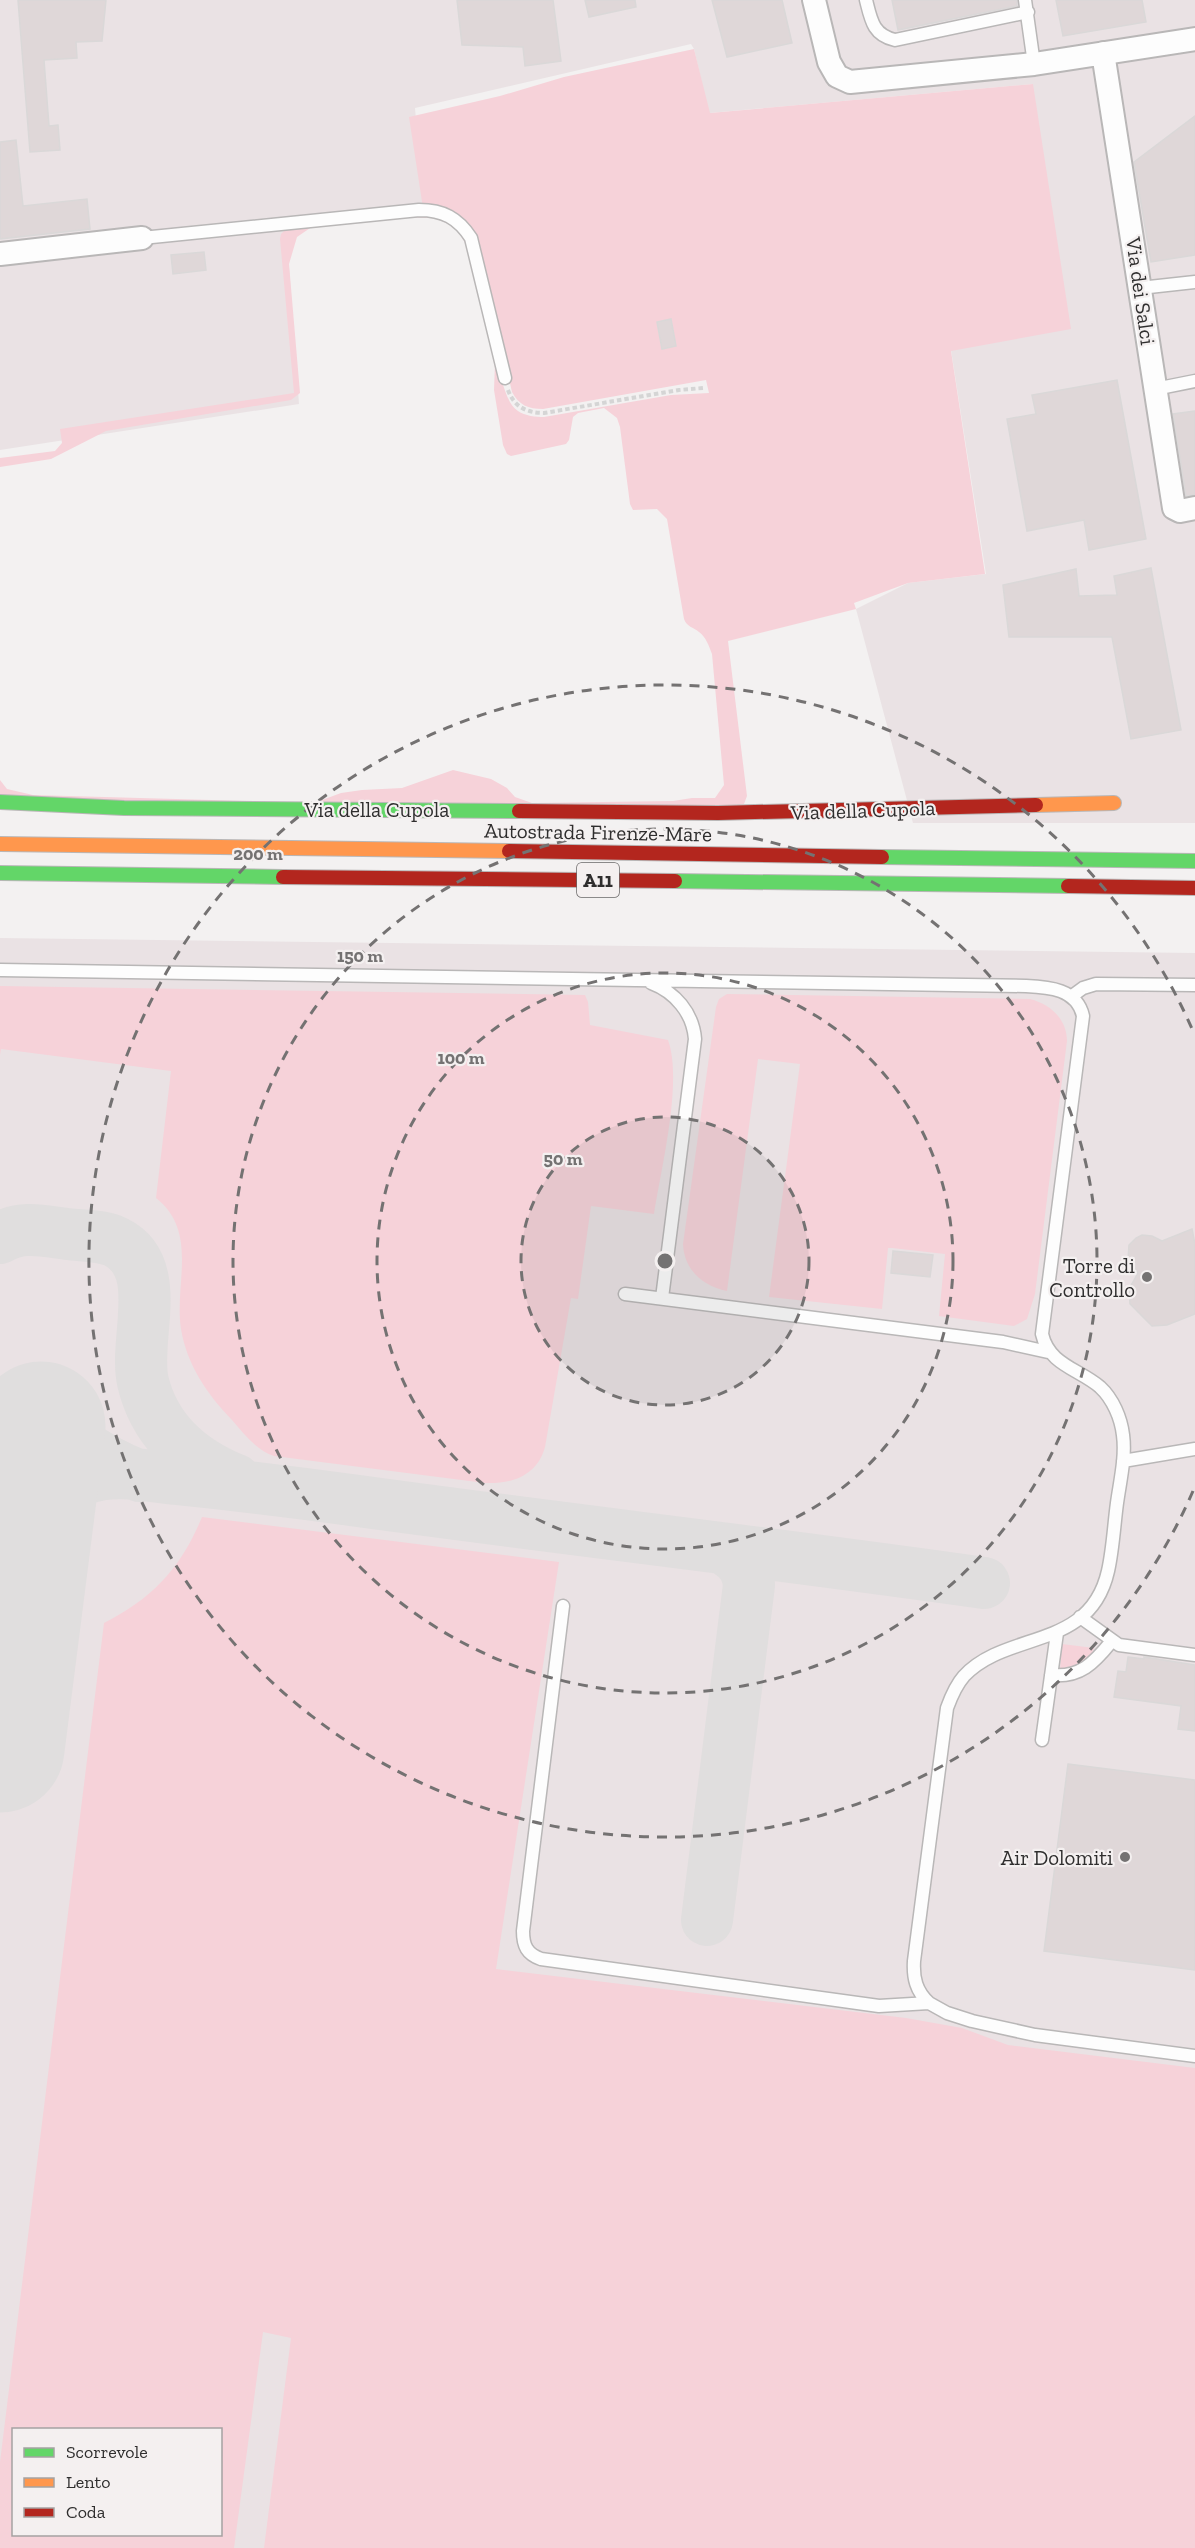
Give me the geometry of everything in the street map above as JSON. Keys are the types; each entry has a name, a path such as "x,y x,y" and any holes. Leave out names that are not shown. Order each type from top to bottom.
{"main road":[{"name":"Via della Cupola","path":"0,802 124,808 717,813 1114,803"},
{"name":"Autostrada Firenze-Mare","path":"0,844 1195,861"},
{"name":"A11","path":"0,873 1195,888"}],"street":[{"path":"814,0 829,62 843,80 863,82 1034,64 1195,39"},
{"name":"Via dei Salci","path":"1103,53 1174,508 1180,511 1195,508"},
{"path":"0,254 142,238"}],"lane":[{"path":"866,0 872,25 884,38 895,40 1027,6 1034,64"},
{"path":"142,238 434,210 452,217 463,225 471,238 505,378"},
{"path":"1140,288 1195,282"},
{"path":"1155,389 1195,381"},
{"path":"0,970 1055,989 1072,996 1078,1002 1083,1016 1042,1326 1048,1352"},
{"path":"645,980 664,988 678,1000 692,1021 695,1039 662,1299"},
{"path":"1072,996 1083,988 1096,984 1195,985"},
{"path":"625,1294 1004,1342 1048,1352 1063,1365 1092,1381 1105,1393 1114,1406 1124,1436 1123,1461 1105,1582 1098,1595 1080,1617 1057,1633 1006,1652 975,1667 964,1677 947,1708 914,1961 914,1979 917,1988 929,2003 947,2013 1024,2033 1195,2056"},
{"path":"1123,1461 1195,1449"},
{"path":"563,1606 523,1931 523,1942 531,1955 541,1959 879,2006 929,2003"},
{"path":"1080,1617 1111,1642 1128,1648 1195,1655"},
{"path":"1042,1740 1057,1633"},
{"path":"1051,1675 1063,1676 1078,1673 1098,1658 1111,1642"}],"path":[{"path":"505,378 514,402 527,411 536,413 704,388"}],"shaded area":[{"path":"0,0 1195,0 1195,823 913,823 856,609 908,583 986,574 951,350 1033,84 709,113 691,44 415,108 423,205 286,226 299,404 0,450"},
{"path":"694,49 710,113 1033,84 1071,329 951,351 985,574 908,583 854,603 856,609 728,641 747,796 744,804 654,808 80,803 25,801 0,795 0,780 7,789 33,795 314,803 341,793 402,788 453,770 491,779 507,788 515,797 532,803 673,801 715,798 724,785 712,654 704,636 688,625 684,619 667,519 657,509 633,510 630,504 617,418 604,408 578,413 573,417 569,440 566,444 511,456 507,454 503,445 494,390 493,352 509,401 518,411 531,416 544,417 671,395 709,393 706,380 543,409 528,407 521,403 512,392 481,256 472,235 461,220 454,215 423,208 409,117 500,96 564,77"},
{"path":"391,216 435,218 398,217 316,224 297,237 289,264 300,393 291,400 106,431 51,459 0,467 0,458 55,451 62,443 60,429 294,393 281,234 289,226"},
{"path":"435,218 451,224 463,235 474,263 485,315 470,253 460,233 453,226"},
{"path":"0,938 1195,953 1195,2548 0,2548"},
{"path":"0,986 585,995 588,1002 590,1025 668,1040 672,1057 672,1101 654,1214 591,1206 578,1299 571,1298 545,1447 536,1465 514,1480 485,1483 274,1456 256,1446 206,1389 188,1355 181,1329 181,1243 177,1226 169,1212 156,1198 171,1071 1,1049 0,1055"},
{"path":"727,994 1030,999 1044,1005 1061,1019 1067,1041 1035,1294 1027,1319 1014,1326 939,1316 945,1254 892,1248 888,1248 882,1309 769,1297 800,1064 758,1059 727,1291 710,1285 696,1275 687,1262 683,1244 716,1007 719,999"},
{"path":"202,1517 559,1562 496,1969 906,2018 962,2028 1008,2045 1195,2068 1195,2548 264,2548 291,2338 263,2332 234,2548 0,2548 0,2462 104,1623 151,1592 185,1552"},
{"path":"1062,1644 1094,1648 1085,1662 1060,1670"}],"building":[{"path":"18,0 106,0 102,41 76,42 77,58 44,60 49,126 58,125 60,150 30,152"},
{"path":"457,0 553,0 561,61 525,66 523,47 462,45"},
{"path":"585,0 635,0 636,7 589,17"},
{"path":"712,0 782,0 792,43 727,57"},
{"path":"892,0 1017,0 1017,6 898,30"},
{"path":"1056,0 1142,0 1146,22 1063,36"},
{"path":"1195,116 1195,255 1151,262 1134,162"},
{"path":"16,140 23,206 87,199 90,229 0,239 0,142"},
{"path":"204,252 206,270 173,274 171,255"},
{"path":"671,319 676,346 662,349 657,322"},
{"path":"1117,380 1146,539 1089,550 1084,520 1027,531 1007,419 1036,414 1032,395"},
{"path":"1195,411 1195,495 1186,496 1173,414"},
{"path":"1151,568 1181,730 1131,739 1112,637 1009,637 1003,585 1076,569 1079,596 1117,595 1114,576"},
{"name":"Torre di Controllo","path":"1192,1229 1195,1244 1195,1314 1167,1325 1152,1326 1130,1304 1129,1289 1138,1273 1128,1259 1129,1245 1142,1235 1152,1236 1162,1241"},
{"path":"893,1251 933,1255 930,1277 891,1273"},
{"path":"1128,1657 1144,1659 1144,1657 1195,1665 1195,1731 1178,1729 1181,1706 1114,1697 1118,1671 1126,1672"},
{"name":"Air Dolomiti","path":"1068,1764 1195,1780 1195,1970 1044,1951"}],"taxiway":[{"path":"0,1238 24,1230 92,1236 116,1242 131,1253 140,1269 144,1286 141,1365 143,1382 156,1416 177,1443 190,1454 204,1464 236,1480"},
{"path":"25,1392 77,1442 106,1460 140,1476"},
{"path":"19,1607 36,1531 54,1499 69,1487 87,1478 120,1473 307,1494 984,1583"},
{"path":"707,1920 749,1585 741,1564 724,1549"}],"runway":[{"path":"0,1748 41,1426"}],"traffic: fast":[{"path":"0,802 124,808 519,811"},
{"path":"882,857 1195,861"},
{"path":"0,873 283,877"},
{"path":"675,881 1068,886"}],"traffic: slow":[{"path":"1036,805 1114,803"},
{"path":"0,844 509,851"}],"traffic: jam":[{"path":"519,811 718,813 1036,805"},
{"path":"509,851 882,857"},
{"path":"283,877 675,881"},
{"path":"1068,886 1195,888"}],"place":[{"name":"Torre di Controllo","path":"1147,1277"},
{"name":"Air Dolomiti","path":"1125,1857"}]}
